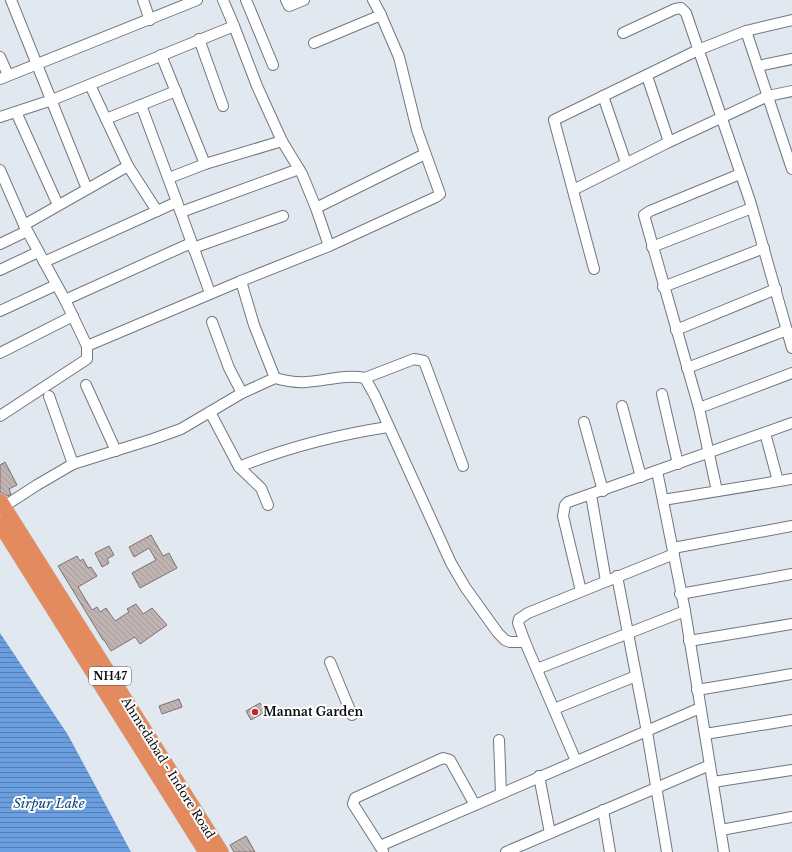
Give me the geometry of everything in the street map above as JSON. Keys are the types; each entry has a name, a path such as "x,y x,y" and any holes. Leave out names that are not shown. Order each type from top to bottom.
{"highway":[{"name":"Ahmedabad - Indore Road","path":"1,506 220,852"},
{"name":"Ahmedabad - Indore Road","path":"0,524 206,852"}],"street":[{"path":"11,0 38,63 87,189"},
{"path":"143,0 150,20"},
{"path":"0,58 4,77 150,20 177,3 197,0"},
{"path":"223,0 257,86 282,141 298,169 316,208 329,246"},
{"path":"246,0 273,65"},
{"path":"286,0 289,6 304,0"},
{"path":"87,346 179,308 210,293 329,246 440,194 440,189 425,154 404,72 381,15 373,0"},
{"path":"623,33 681,8 686,13 752,208 792,348"},
{"path":"314,43 381,15"},
{"path":"594,269 554,120 698,50 746,31 792,20"},
{"path":"0,117 52,100 234,26"},
{"path":"746,31 768,96 788,141 792,169"},
{"path":"199,39 222,106"},
{"path":"161,55 205,164"},
{"path":"758,66 792,59"},
{"path":"647,76 669,142"},
{"path":"90,85 128,166 157,211"},
{"path":"106,120 176,90"},
{"path":"573,190 669,142 768,96 792,92"},
{"path":"603,96 626,163"},
{"path":"141,104 210,293"},
{"path":"16,112 58,205"},
{"path":"169,178 205,164 282,141"},
{"path":"316,208 425,154"},
{"path":"0,244 58,205 128,166"},
{"path":"44,262 157,211 179,207 298,169"},
{"path":"0,170 4,194 25,228 65,300 87,346 87,359 0,416"},
{"path":"717,491 710,452 699,408 663,287 644,215 650,210 740,174"},
{"path":"652,247 752,208"},
{"path":"65,300 192,245 283,216"},
{"path":"663,287 764,248"},
{"path":"0,270 38,252"},
{"path":"241,281 254,325 275,378"},
{"path":"0,311 56,285"},
{"path":"676,330 776,289"},
{"path":"0,353 72,316"},
{"path":"212,322 229,368 242,394"},
{"path":"687,368 787,330"},
{"path":"1,506 73,464 181,429 242,394 275,378 292,382 306,382 347,376 365,378 414,359 424,361 463,466"},
{"path":"699,408 792,373"},
{"path":"365,378 375,396 452,563 465,587 498,633 505,640 525,642"},
{"path":"86,385 116,451"},
{"path":"662,394 678,464"},
{"path":"49,396 73,464"},
{"path":"622,406 641,477"},
{"path":"210,412 239,466 261,488 268,505"},
{"path":"584,422 603,491"},
{"path":"581,591 563,509 568,502 657,472 792,423"},
{"path":"239,466 303,443 342,434 388,427"},
{"path":"765,433 778,481"},
{"path":"657,472 680,594 685,611 724,852"},
{"path":"663,500 792,479"},
{"path":"591,495 606,581"},
{"path":"576,761 525,642 518,623 522,616 673,551 792,526"},
{"path":"680,594 792,574"},
{"path":"617,576 647,732 667,852"},
{"path":"537,669 628,632 685,611"},
{"path":"689,641 792,624"},
{"path":"330,662 352,715"},
{"path":"698,690 792,674"},
{"path":"554,709 636,676"},
{"path":"475,805 450,760 440,759 355,798 353,801 354,807 382,849 539,776 647,732 700,708"},
{"path":"704,734 792,720"},
{"path":"499,740 501,793"},
{"path":"506,852 710,765"},
{"path":"713,782 792,770"},
{"path":"539,776 550,833"},
{"path":"603,810 610,852"},
{"path":"721,830 792,817"}],"water":[{"name":"Sirpur Lake","path":"0,633 68,735 131,852 0,852"}],"building":[{"path":"5,462 17,485 9,489 11,494 8,496 0,492 0,465"},
{"path":"151,535 163,556 169,553 177,568 140,588 132,573 156,560 149,548 134,557 129,547"},
{"path":"109,546 114,555 107,559 109,563 102,567 95,553"},
{"path":"77,556 80,561 83,559 88,568 91,567 97,576 78,587 92,610 97,607 100,612 106,608 115,621 129,612 127,609 136,604 143,614 152,608 167,625 140,644 135,637 111,651 58,566"},
{"path":"179,699 182,707 162,714 159,706"},
{"name":"Mannat Garden","path":"260,703 265,712 251,720 246,711"},
{"path":"246,836 255,852 234,852 230,845"}],"place":[{"name":"Mannat Garden","path":"255,712"}]}
